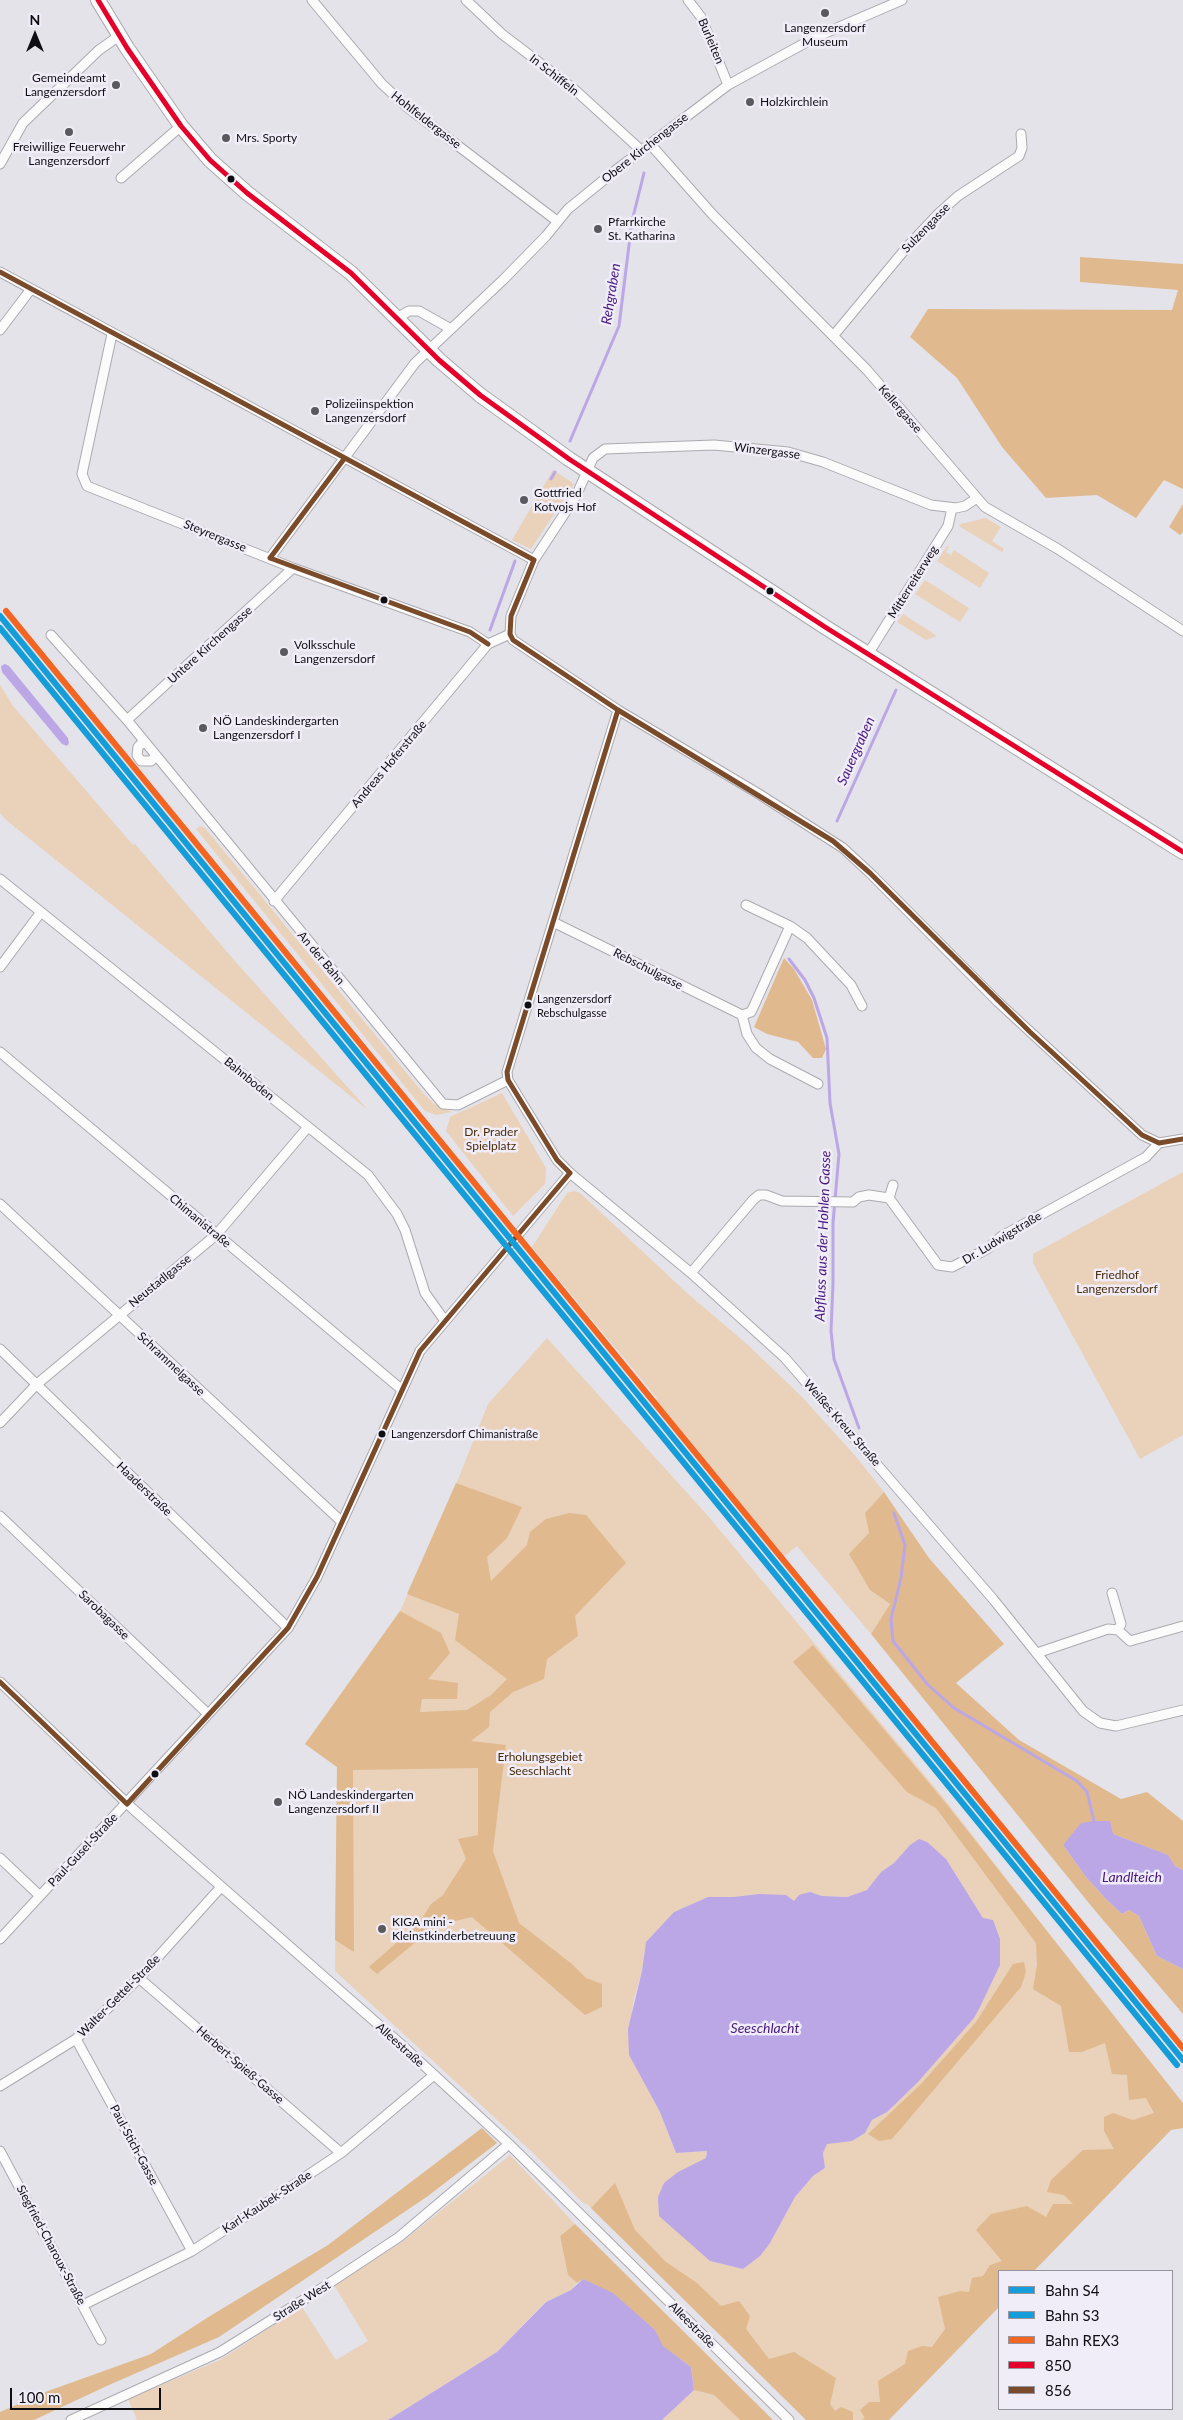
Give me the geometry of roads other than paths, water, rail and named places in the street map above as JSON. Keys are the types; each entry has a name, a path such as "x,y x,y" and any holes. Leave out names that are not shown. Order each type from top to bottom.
{"main road":[{"path":"98,0 119,36 181,126 232,181 351,273 428,350 480,395 588,471 868,654 1183,852"}],"street":[{"name":"Hohlfeldergasse","path":"312,0 394,96 557,222"},
{"name":"In Schiffeln","path":"466,0 502,34 574,89 642,151"},
{"name":"Burleiten","path":"688,0 701,18 728,85"},
{"name":"Obere Kirchengasse","path":"428,350 504,279 575,204 694,110 728,85 816,37 902,0"},
{"path":"0,164 24,123 87,62 119,36"},
{"path":"121,178 181,126"},
{"name":"Sulzengasse","path":"834,335 907,247 939,213 958,196 1019,156 1022,148 1021,134"},
{"name":"Kellergasse","path":"651,145 713,215 834,335 977,498 996,514 1058,549 1183,631"},
{"path":"0,272 534,560"},
{"path":"0,330 31,289"},
{"path":"397,318 409,311 419,311 451,329"},
{"name":"Steyrergasse","path":"112,334 82,474 87,486 293,568 470,632 488,644"},
{"path":"270,558 428,350"},
{"name":"Winzergasse","path":"510,634 511,616 534,560 576,496 596,455 605,449 714,445 788,452 822,462 923,503 952,508"},
{"path":"952,508 965,506 977,498"},
{"name":"Mitterreiterweg","path":"868,654 948,526 952,508"},
{"name":"Untere Kirchengasse","path":"127,720 293,568"},
{"path":"510,634 513,640 618,710 758,794 843,848 1030,1032 1142,1135 1159,1144 1183,1139"},
{"name":"Andreas Hoferstraße","path":"274,901 488,644 510,634"},
{"name":"An der Bahn","path":"51,635 127,720 274,901 443,1104 458,1105 508,1080"},
{"path":"508,1080 507,1072 618,710"},
{"path":"144,741 138,748 137,755 142,761 151,761 156,756"},
{"name":"Bahnboden","path":"0,879 368,1175 389,1200 405,1230 425,1292 445,1321"},
{"path":"746,905 790,926 807,938 851,985 862,1006"},
{"path":"0,967 41,912"},
{"name":"Rebschulgasse","path":"554,922 742,1015"},
{"path":"790,926 754,1008 751,1012 742,1015 747,1034 756,1048 770,1058 818,1084"},
{"name":"Chimanistraße","path":"0,1052 401,1389"},
{"name":"Weißes Kreuz Straße","path":"508,1080 557,1160 570,1173 691,1273 785,1358 918,1511 1083,1711 1100,1723 1116,1726 1183,1710"},
{"name":"Neustadlgasse","path":"0,1424 37,1384 216,1235 308,1127"},
{"name":"Dr. Ludwigstraße","path":"889,1198 938,1265 952,1267 987,1249 1002,1236 1146,1157 1159,1144"},
{"name":"Paul-Gusel-Straße","path":"0,1939 288,1628 304,1603 401,1389 423,1346 570,1173"},
{"path":"691,1273 759,1195 766,1195 782,1201 853,1202 859,1197 869,1195 889,1198 893,1186"},
{"name":"Schrammelgasse","path":"0,1204 342,1522"},
{"name":"Haaderstraße","path":"0,1349 288,1628"},
{"name":"Sarobagasse","path":"0,1516 208,1714"},
{"path":"1112,1593 1120,1624 1118,1630"},
{"path":"1037,1653 1108,1629 1118,1630 1130,1641 1183,1626"},
{"name":"Alleestraße","path":"0,1682 127,1804 434,2075 509,2144 789,2420"},
{"path":"0,1858 40,1896"},
{"name":"Walter-Gettel-Straße","path":"0,2086 76,2039 139,1978 222,1887"},
{"name":"Herbert-Spieß-Gasse","path":"139,1978 341,2153"},
{"name":"Paul-Stich-Gasse","path":"76,2039 192,2251"},
{"name":"Karl-Kaubek-Straße","path":"83,2306 192,2251 341,2153 434,2075"},
{"name":"Straße West","path":"71,2420 220,2352 316,2292 399,2237 509,2144"},
{"name":"Siegfried-Charoux-Straße","path":"0,2151 101,2340"}],"water":[{"path":"5,664 9,666 68,738 69,743 67,746 62,744 2,672 1,666"},
{"name":"Landlteich","path":"1110,1821 1113,1834 1168,1855 1175,1866 1183,1870 1183,1969 1157,1956 1139,1916 1129,1910 1122,1914 1107,1900 1086,1877 1063,1845 1081,1823"},
{"name":"Seeschlacht","path":"919,1839 927,1842 946,1859 983,1918 993,1920 1000,1939 1000,1965 980,2007 974,2018 918,2082 887,2112 872,2120 865,2133 852,2141 827,2144 823,2153 825,2168 813,2176 795,2197 770,2243 760,2256 743,2269 710,2261 659,2216 658,2197 664,2183 678,2172 706,2158 707,2151 676,2153 660,2112 629,2055 628,2029 642,1971 646,1942 674,1912 708,1897 734,1897 759,1894 786,1895 794,1901 799,1895 810,1892 822,1896 847,1897 867,1890 881,1872 894,1863 910,1845"},
{"path":"583,2279 613,2293 655,2330 663,2346 691,2367 694,2390 662,2420 388,2420 497,2352 546,2302 571,2290"}],"waterway":[{"name":"Rehgraben","path":"570,441 619,326 632,221 644,173"},
{"name":"Abfluss aus der Hohlen Gasse","path":"551,479 555,472"},
{"name":"Abfluss aus der Hohlen Gasse","path":"490,630 515,561"},
{"name":"Sauergraben","path":"837,821 896,690"},
{"name":"Abfluss aus der Hohlen Gasse","path":"789,959 805,980 814,998 827,1038 830,1103 839,1154 833,1223 831,1331 834,1359 859,1428"},
{"name":"Abfluss aus der Hohlen Gasse","path":"894,1513 905,1545 901,1578 891,1619 893,1641 928,1685 954,1708 1077,1781 1087,1792 1094,1821"}],"rail line":[{"name":"REX3","path":"6,611 1183,2048"},
{"name":"S4","path":"0,616 1183,2060"},
{"name":"S3","path":"0,628 1177,2065"}],"place":[{"name":"Langenzersdorf Museum","path":"825,13"},
{"name":"Gemeindeamt Langenzersdorf","path":"116,85"},
{"name":"Holzkirchlein","path":"750,102"},
{"name":"Freiwillige Feuerwehr Langenzersdorf","path":"69,132"},
{"name":"Mrs. Sporty","path":"226,138"},
{"name":"Pfarrkirche St. Katharina","path":"598,229"},
{"name":"Polizeiinspektion Langenzersdorf","path":"315,411"},
{"name":"Gottfried Kotvojs Hof","path":"524,500"},
{"name":"Volksschule Langenzersdorf","path":"284,652"},
{"name":"NÖ Landeskindergarten Langenzersdorf I","path":"203,728"},
{"name":"Langenzersdorf Rebschulgasse","path":"528,1005"},
{"name":"Langenzersdorf Chimanistraße","path":"382,1434"},
{"name":"NÖ Landeskindergarten Langenzersdorf II","path":"278,1802"},
{"name":"KIGA mini - Kleinstkinderbetreuung","path":"382,1929"}],"park label":[{"name":"Dr. Prader Spielplatz","path":"491,1139"},
{"name":"Friedhof Langenzersdorf","path":"1117,1282"},
{"name":"Erholungsgebiet Seeschlacht","path":"540,1764"}]}
